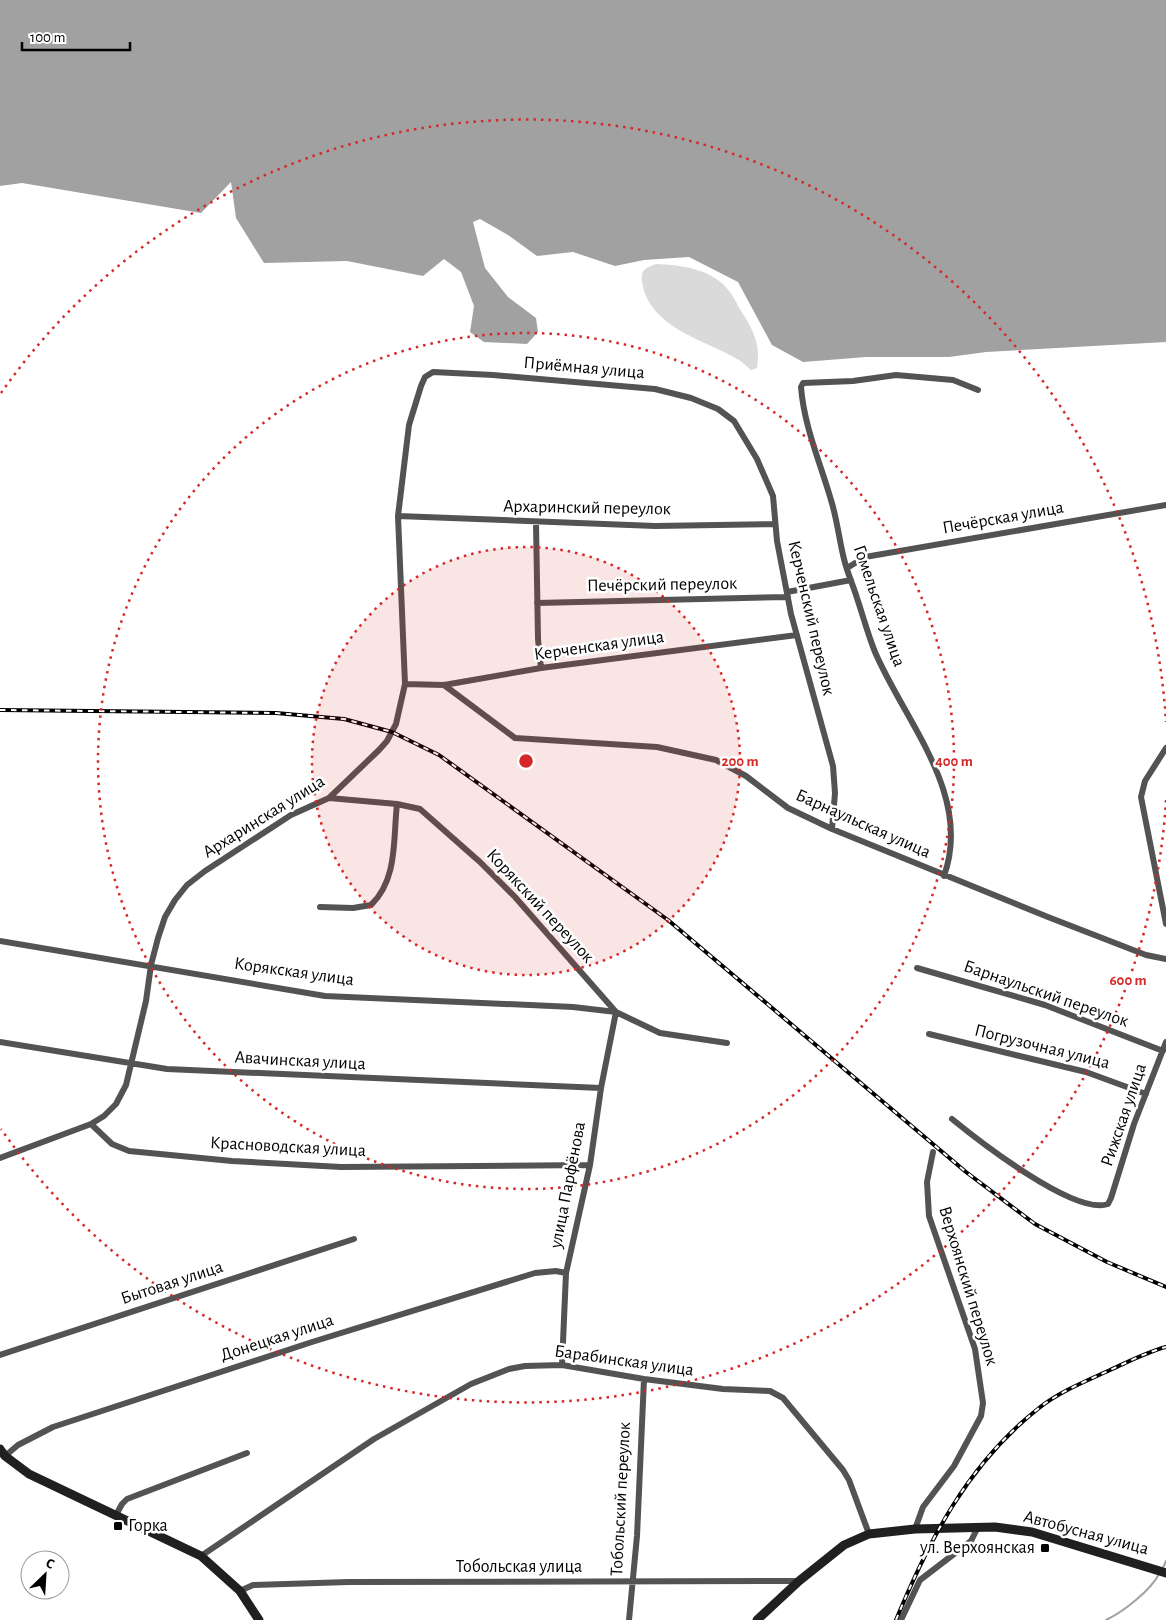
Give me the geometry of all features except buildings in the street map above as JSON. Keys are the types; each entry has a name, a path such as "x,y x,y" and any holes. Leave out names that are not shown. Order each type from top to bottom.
{"street":[{"name":"Приёмная улица","path":"426,377 433,372 442,371 655,389 691,398 718,409 734,421"},
{"name":"Гомельская улица","path":"944,876 950,855 951,836 941,779 875,652 847,568 836,516 809,431 801,387 803,383 853,381 896,375 953,380 978,390"},
{"name":"Архаринская улица","path":"91,1124 104,1116 116,1104 126,1085 146,1001 151,965 165,917 187,886 205,871 291,815 328,798 387,741 401,707 405,684 398,516 409,425 426,377"},
{"name":"Керченский переулок","path":"734,421 766,478 773,496 775,524 787,595 833,766 835,793 832,829"},
{"name":"Печёрская улица","path":"847,568 865,557 1166,505"},
{"name":"Архаринский переулок","path":"398,516 536,523 655,526 775,524"},
{"path":"536,523 536,603 541,668"},
{"name":"Печёрский переулок","path":"536,603 787,595 851,580"},
{"name":"Керченская улица","path":"405,684 444,685 541,668 797,635"},
{"name":"Барнаульская улица","path":"444,685 516,738 648,746 708,758 734,768 788,808 832,829 944,876 1146,955 1166,959"},
{"path":"1166,748 1145,781 1141,797 1166,924"},
{"name":"Корякский переулок","path":"328,798 420,808 480,862 549,934 616,1012 660,1033 727,1043"},
{"path":"320,908 352,908 371,905 382,892 392,867 397,804"},
{"name":"Корякская улица","path":"0,941 151,965 325,996 573,1007 616,1012"},
{"name":"Барнаульский переулок","path":"917,968 1044,1005 1163,1051"},
{"name":"улица Парфёнова","path":"562,1365 566,1273 590,1165 601,1088 616,1012"},
{"name":"Погрузочная улица","path":"929,1034 1086,1072 1146,1094"},
{"name":"Авачинская улица","path":"0,1042 131,1065 196,1071 601,1088"},
{"name":"Рижская улица","path":"952,1119 981,1143 1060,1194 1081,1203 1098,1206 1108,1204 1134,1124 1166,1042"},
{"path":"0,1158 91,1124"},
{"name":"Красноводская улица","path":"91,1124 112,1144 129,1151 223,1160 342,1167 590,1165"},
{"name":"Верхоянский переулок","path":"915,1529 922,1507 954,1466 981,1416 983,1403 975,1349 929,1216 926,1182 933,1152"},
{"name":"Бытовая улица","path":"0,1355 354,1239"},
{"name":"Донецкая улица","path":"3,1452 53,1427 535,1273 556,1271 566,1273"},
{"name":"Барабинская улица","path":"201,1556 374,1439 471,1384 525,1366 562,1365 644,1379 723,1389 770,1392 783,1398 843,1470 849,1480 869,1534"},
{"name":"Тобольский переулок","path":"629,1620 631,1581 637,1536 644,1379"},
{"path":"3,1452 29,1474 201,1556 240,1591 259,1620"},
{"path":"116,1515 128,1499 246,1453"},
{"path":"901,1620 920,1580 971,1542 978,1527"},
{"name":"Автобусная улица","path":"757,1620 799,1581 844,1545 869,1534 915,1529 978,1527 1032,1532 1166,1573"},
{"name":"Тобольская улица","path":"240,1591 253,1585 349,1582 799,1581"}],"shaded area":[{"path":"0,0 1166,0 1166,342 986,352 949,357 866,357 803,362 772,345 738,282 689,257 644,260 615,266 573,252 537,256 508,235 480,219 473,222 485,268 508,297 536,318 538,332 527,344 484,342 470,332 474,306 461,272 444,259 423,276 347,261 264,263 236,218 231,182 201,213 22,183 0,186"},
{"path":"656,264 686,267 706,273 729,291 753,333 758,353 757,368 751,370 739,360 680,331 655,310 647,297 642,274 649,267"}],"waterway":[{"path":"1162,1570 1166,1561"},
{"path":"1106,1620 1136,1600 1150,1587 1159,1574"}],"railway":[{"path":"0,710 276,713 344,719 392,732 439,755 668,920 966,1172 1035,1224 1107,1262 1166,1287"},
{"path":"896,1620 937,1532 954,1504 991,1453 1014,1430 1047,1402 1082,1383 1138,1357 1166,1347"}],"place":[{"name":"Горка","path":"118,1526"},
{"name":"ул. Верхоянская","path":"1045,1548"}]}
